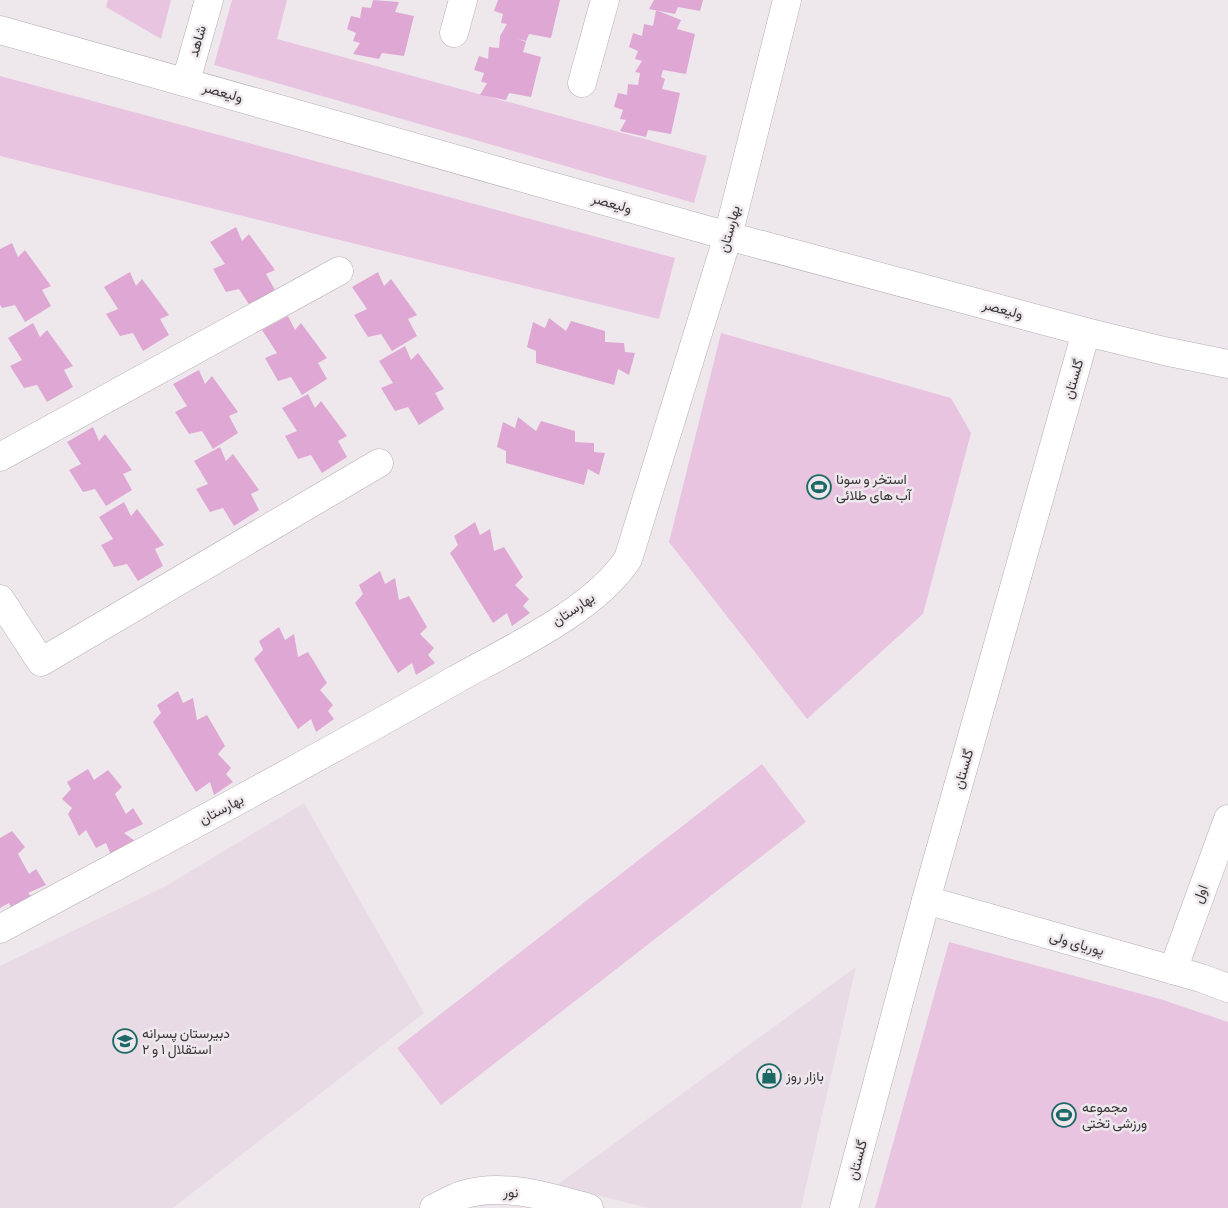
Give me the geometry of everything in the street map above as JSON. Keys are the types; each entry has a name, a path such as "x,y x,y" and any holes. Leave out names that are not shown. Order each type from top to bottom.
{"street":[{"name":"شاهد","path":"186,81 209,0"},
{"path":"454,33 463,0"},
{"path":"582,83 605,0"},
{"name":"بهارستان","path":"0,928 383,721 564,617 599,593 614,578 628,559 728,236 787,0"},
{"name":"ولیعصر","path":"0,30 186,81 728,236 1086,332 1228,364"},
{"path":"0,457 339,271"},
{"name":"گلستان","path":"844,1208 926,900 1086,332"},
{"path":"0,599 41,662 379,463"},
{"name":"اول","path":"1173,970 1228,819"},
{"name":"پوریای ولی","path":"926,900 1173,970 1228,988"},
{"name":"نور","path":"434,1208 463,1195 499,1190 539,1194 589,1208"}],"shaded area":[{"path":"108,0 171,0 161,39 106,7"},
{"path":"232,0 287,0 277,39 707,156 694,203 214,65"},
{"path":"0,76 675,258 659,319 0,156"},
{"name":"استخر و سونا آب های طلائی","path":"721,333 951,398 971,433 923,614 807,719 669,542"},
{"path":"762,764 806,822 441,1105 397,1048"},
{"name":"دبیرستان پسرانه استقلال ۱ و ۲","path":"304,803 424,1013 173,1208 0,1208 0,966 164,887"},
{"name":"مجموعه ورزشی تختی","path":"949,942 1160,999 1228,1022 1228,1208 875,1208"},
{"name":"بازار روز","path":"856,967 801,1208 648,1208 557,1185"}],"building":[{"path":"373,0 399,2 395,12 414,16 404,56 382,53 379,59 353,54 360,43 353,41 356,33 347,29 351,16 360,18 362,7 371,8"},
{"path":"498,0 560,0 551,38 529,34 526,41 518,39 526,42 523,52 541,57 531,97 509,93 506,100 480,95 487,83 481,82 484,73 474,70 479,56 488,59 489,47 499,48 500,36 507,24 501,23 503,14 494,11"},
{"path":"654,0 703,0 700,11 678,7 675,14 649,9"},
{"path":"656,10 681,20 677,29 695,34 686,74 663,70 661,77 665,79 662,89 680,93 671,134 648,130 646,137 620,131 626,120 620,119 623,110 614,107 618,93 627,95 628,84 638,85 640,73 635,72 642,61 635,59 638,51 629,47 633,33 642,36 644,24 653,26"},
{"path":"236,227 242,241 249,234 275,270 266,274 275,290 250,306 239,289 226,292 213,269 225,264 210,242"},
{"path":"12,243 18,257 25,250 51,286 42,290 51,306 25,322 15,305 2,308 0,305 0,249"},
{"path":"130,272 136,286 142,279 169,315 160,319 169,335 143,351 133,333 120,336 106,314 118,309 104,287"},
{"path":"378,272 384,286 391,279 417,315 408,319 417,336 392,351 381,334 368,337 354,315 367,309 352,287"},
{"path":"288,316 295,330 301,323 327,358 318,363 327,379 302,395 291,377 278,381 265,358 277,353 262,330"},
{"path":"549,318 566,331 571,321 605,331 605,342 624,343 625,352 635,353 629,375 618,369 614,385 536,363 536,351 527,347 533,322 545,328"},
{"path":"33,323 40,337 47,330 73,366 64,370 73,387 47,402 37,385 24,388 10,366 22,360 8,338"},
{"path":"405,346 411,360 418,353 444,389 435,393 444,409 419,425 408,407 395,411 381,388 393,383 379,361"},
{"path":"199,370 205,384 212,376 238,412 229,416 238,433 213,449 202,431 189,434 175,412 187,406 173,384"},
{"path":"308,394 315,408 321,401 347,436 338,441 347,457 322,473 311,455 298,459 285,436 297,431 282,408"},
{"path":"518,417 536,431 541,421 575,431 575,442 594,443 594,452 605,453 599,475 588,469 584,485 506,463 506,451 497,447 503,422 515,428"},
{"path":"93,427 99,441 105,434 132,470 123,474 132,490 106,506 95,489 83,492 69,470 81,464 67,442"},
{"path":"220,447 226,461 233,454 259,490 251,494 259,510 234,526 223,508 210,512 196,489 208,484 194,461"},
{"path":"124,502 131,516 137,509 164,545 155,549 163,566 138,581 127,564 114,567 101,545 113,539 99,517"},
{"path":"475,522 480,535 490,529 494,551 504,547 523,577 515,585 529,599 523,606 530,613 512,626 507,613 493,623 450,553 458,545 454,536"},
{"path":"380,571 385,584 395,578 399,600 409,596 427,627 420,634 434,648 428,655 435,663 416,675 412,663 398,673 355,603 363,594 359,585"},
{"path":"279,627 285,640 294,634 298,657 308,652 327,683 320,690 333,705 328,711 334,719 316,732 311,719 298,729 254,659 263,650 259,641"},
{"path":"178,691 183,703 193,698 197,720 207,715 225,746 218,754 231,768 226,774 233,782 214,795 210,782 196,792 153,722 161,713 157,705"},
{"path":"88,769 94,780 108,770 122,787 115,794 126,814 133,808 143,824 124,833 135,841 111,855 106,843 96,848 86,830 79,836 68,814 72,808 62,799 71,789 67,782"},
{"path":"12,831 25,847 18,854 29,874 36,869 46,885 28,893 38,902 15,916 9,903 0,908 0,838"}],"place":[{"name":"استخر و سونا آب های طلائی","path":"819,487"},
{"name":"دبیرستان پسرانه استقلال ۱ و ۲","path":"125,1041"},
{"name":"بازار روز","path":"769,1076"},
{"name":"مجموعه ورزشی تختی","path":"1064,1115"}]}
